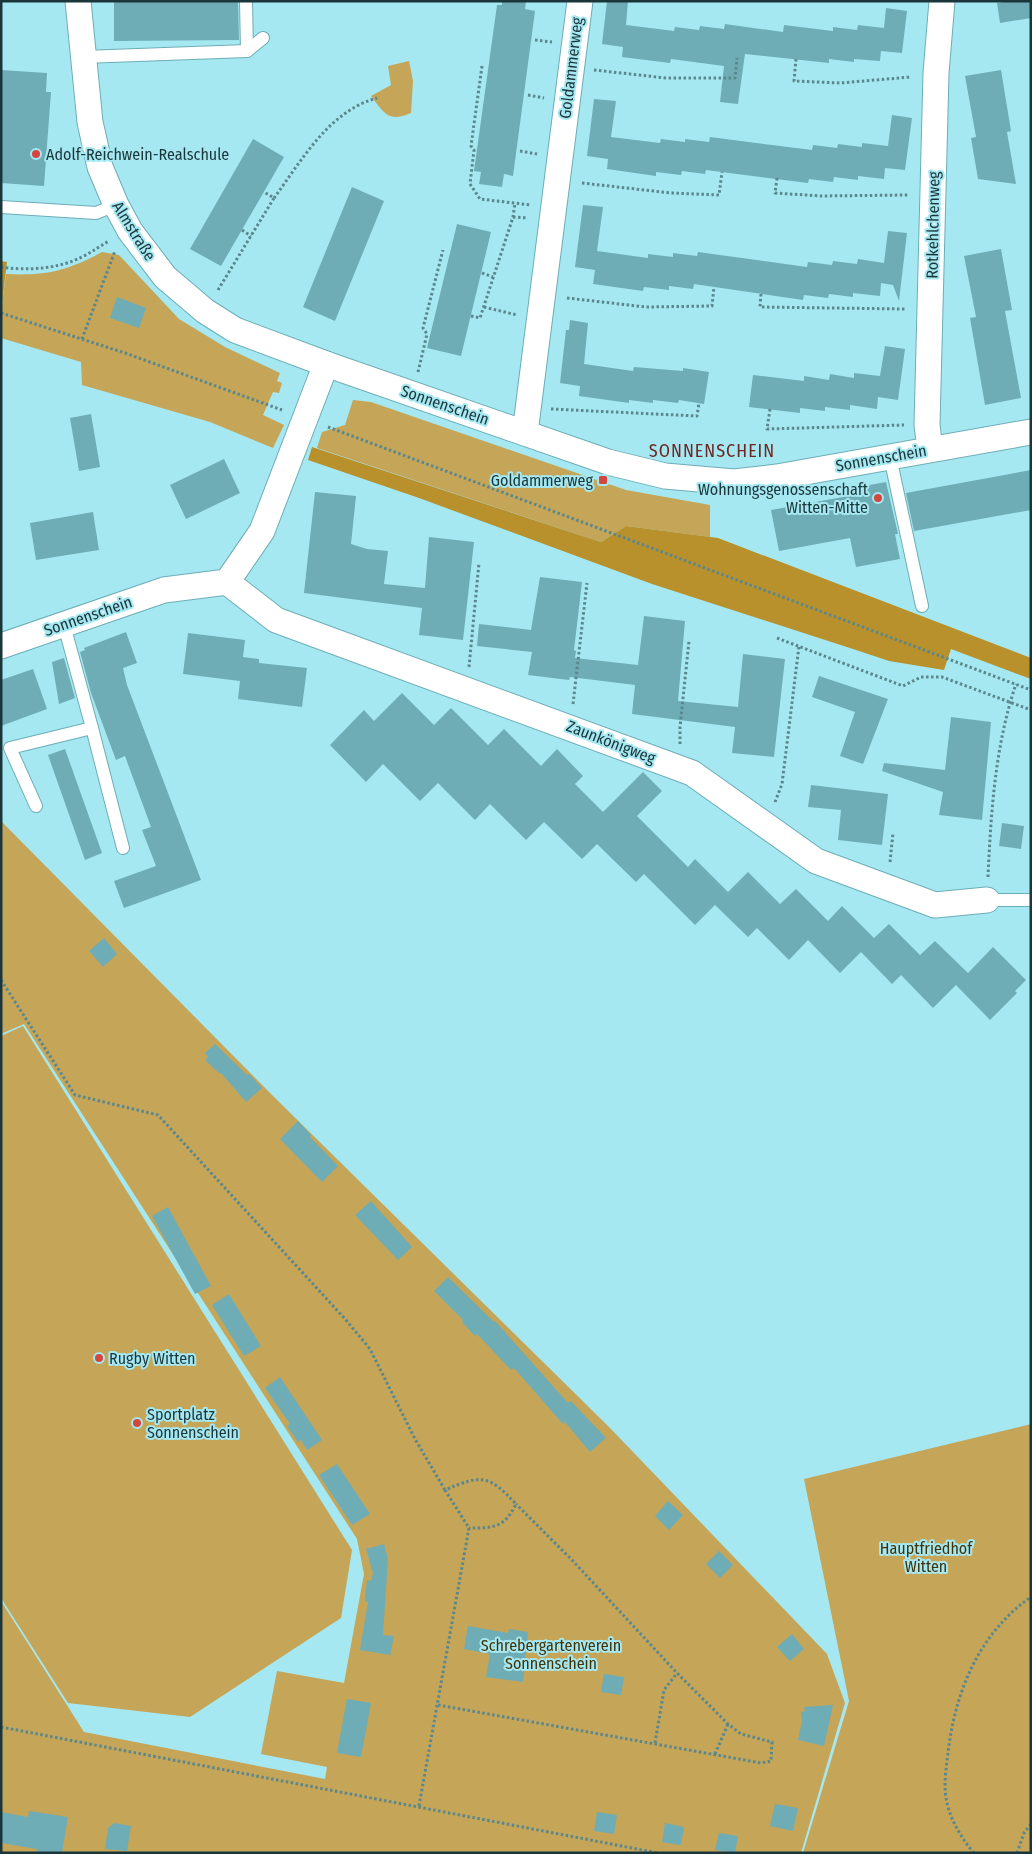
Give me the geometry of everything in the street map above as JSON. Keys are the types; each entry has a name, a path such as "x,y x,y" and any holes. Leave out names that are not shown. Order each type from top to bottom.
{"street":[{"name":"Almstraße","path":"78,1 90,122 100,167 116,205 130,231 165,278 205,311 235,330 326,364"},
{"name":"Goldammerweg","path":"525,433 580,1"},
{"name":"Rotkehlchenweg","path":"930,449 927,425 936,73 942,1"},
{"name":"Sonnenschein","path":"326,364 608,462 665,476 700,480 734,482 777,477 1031,432"},
{"path":"226,582 262,531 326,364"},
{"name":"Sonnenschein","path":"1,646 164,590 226,582"},
{"name":"Zaunkönigweg","path":"226,582 276,620 692,773 816,861 935,905 987,900"}],"lane":[{"path":"246,1 247,51"},
{"path":"83,57 247,51 263,38"},
{"path":"1,207 88,214 116,205"},
{"path":"890,457 922,606"},
{"path":"64,625 123,848"},
{"path":"36,806 10,748 92,728"},
{"path":"987,900 1031,900"}],"path":[{"path":"571,69 666,78 735,78 737,58"},
{"path":"796,59 794,81 840,83 894,79 936,73"},
{"path":"482,66 470,146 474,150 470,184 480,199 553,207"},
{"path":"205,311 274,198 316,140 336,120 361,103 377,98"},
{"path":"556,180 671,193 719,195 722,172"},
{"path":"777,178 776,193 821,196 934,194"},
{"path":"264,192 274,198"},
{"path":"471,316 480,318 514,217 515,203"},
{"path":"242,230 251,236"},
{"path":"1,267 40,268 59,265 81,258 130,231"},
{"path":"82,339 112,255 130,231"},
{"path":"412,394 427,334 423,328 443,250"},
{"path":"482,273 493,278"},
{"path":"542,294 646,307 712,306 714,287"},
{"path":"761,294 760,307 931,309"},
{"path":"484,307 539,321"},
{"path":"1,314 82,339 306,420 1031,690"},
{"path":"528,406 697,416 698,403"},
{"path":"770,409 767,428 927,425"},
{"path":"466,689 479,563"},
{"path":"570,727 588,583"},
{"path":"776,638 903,686 921,677 942,677 1031,710"},
{"path":"675,766 680,748 680,727 689,641"},
{"path":"767,826 782,784 799,646"},
{"path":"987,900 1000,747 1016,684"},
{"path":"1,980 75,1095 158,1115 346,1320 370,1349 415,1439 469,1528 419,1806"},
{"path":"438,1705 761,1763 770,1761 772,1742 753,1739 740,1734 728,1724 498,1485 487,1480 466,1481 445,1490"},
{"path":"469,1528 500,1525 509,1518 516,1504"},
{"path":"974,1853 960,1833 947,1804 946,1765 955,1712 962,1688 988,1637 1014,1608 1031,1597"},
{"path":"654,1744 664,1690 677,1673"},
{"path":"715,1754 728,1724"},
{"path":"1,1727 658,1853"},
{"path":"1017,1853 1024,1833 1031,1824"}],"green space":[{"path":"409,61 413,81 411,113 397,117 387,115 371,96 391,85 388,66"},
{"path":"102,252 119,255 179,319 225,347 280,373 277,381 282,383 279,393 273,392 263,415 284,425 273,448 210,422 82,385 81,362 1,338 1,312 6,274 33,274 56,271 78,264"},
{"path":"353,400 371,402 626,490 710,505 710,537 626,526 601,542 317,448 322,432 345,425"},
{"name":"Schrebergartenverein Sonnenschein","path":"1,821 272,1095 610,1428 827,1654 845,1703 801,1853 1,1853 1,1601 84,1732 325,1779 327,1767 261,1754 277,1671 344,1683 364,1574 357,1539 24,1024 1,1034"},
{"name":"Sportplatz Sonnenschein","path":"23,1026 352,1550 341,1618 190,1717 68,1703 1,1598 1,1036"},
{"name":"Hauptfriedhof Witten","path":"1031,1424 1031,1853 803,1853 849,1701 804,1479"}],"shaded area":[{"path":"1,261 7,262 1,312"},
{"path":"312,447 601,542 626,526 718,538 1031,658 1031,679 951,649 944,670 889,661 652,584 419,498 308,460"}],"building":[{"path":"114,1 238,1 239,40 114,41"},
{"path":"502,1 526,1 525,9 535,11 513,176 504,174 502,187 479,184 481,172 474,171 497,5 502,5"},
{"path":"607,1 628,1 626,25 674,31 675,27 699,30 700,26 724,29 725,24 783,32 784,25 833,31 833,27 857,30 858,25 884,28 886,8 907,11 902,53 881,51 880,61 854,59 854,62 829,59 829,63 745,54 738,104 720,102 724,66 671,59 670,63 622,57 623,47 602,44"},
{"path":"1031,1 1031,18 1000,23 997,3"},
{"path":"1,70 47,73 46,92 51,92 44,186 1,183"},
{"path":"1001,70 1011,131 1007,132 1016,184 978,179 971,138 976,137 965,76"},
{"path":"594,99 616,101 611,137 660,143 661,139 709,142 710,137 812,150 813,145 837,148 838,144 862,147 862,143 888,146 892,115 912,118 905,170 885,168 884,179 858,176 858,180 834,177 833,182 809,179 808,183 706,170 705,174 682,171 681,175 656,172 656,176 607,169 608,159 587,156"},
{"path":"253,139 284,157 221,266 190,249"},
{"path":"352,187 384,201 335,321 303,307"},
{"path":"583,205 603,207 597,251 648,258 648,254 673,257 673,253 697,256 698,252 807,267 808,262 832,265 833,261 857,264 858,259 884,263 888,231 907,233 899,301 893,285 881,283 880,296 853,293 853,297 829,294 828,298 804,295 803,300 694,284 693,289 669,286 669,290 644,287 643,291 593,284 595,270 575,267"},
{"path":"457,224 491,232 461,356 427,348"},
{"path":"1001,249 1012,310 1005,311 1021,398 985,405 970,318 976,317 964,256"},
{"path":"117,297 146,308 139,328 110,318"},
{"path":"570,320 588,323 584,364 633,371 634,367 683,371 683,368 709,372 704,404 679,400 678,403 653,400 653,403 629,400 629,403 579,396 580,386 560,383 566,330 569,330"},
{"path":"885,346 905,349 898,400 878,397 877,409 850,405 850,410 825,407 825,411 800,408 800,413 749,407 753,375 804,381 804,376 829,380 830,374 854,378 854,373 880,376"},
{"path":"91,414 100,467 79,471 70,418"},
{"path":"224,459 240,493 186,519 170,485"},
{"path":"1031,470 1031,510 914,531 906,493"},
{"path":"886,482 898,534 895,534 900,559 856,567 850,538 779,551 771,510 843,497 842,490"},
{"path":"315,492 356,496 351,544 367,549 388,551 384,584 425,588 429,537 474,542 463,640 419,635 422,608 304,593"},
{"path":"93,512 99,550 36,560 30,523"},
{"path":"540,577 582,582 574,650 576,651 575,658 638,665 644,616 685,621 678,701 738,707 743,654 785,659 774,757 732,753 735,727 632,714 635,685 570,677 569,680 528,675 532,652 477,646 479,624 531,630"},
{"path":"126,632 137,663 123,668 127,685 201,880 124,908 114,881 156,866 142,830 151,827 125,756 116,760 91,693 80,652 85,650 84,648"},
{"path":"188,633 245,640 243,657 259,659 259,663 307,668 302,707 238,699 240,681 183,674"},
{"path":"64,658 75,698 59,704 52,662"},
{"path":"33,669 47,709 1,726 1,680"},
{"path":"819,676 888,699 863,764 840,756 855,712 812,697"},
{"path":"402,693 434,725 451,708 488,745 504,729 541,766 557,749 583,776 575,784 603,812 643,772 662,791 637,816 688,867 695,859 728,892 748,872 780,904 796,889 828,921 842,906 874,938 889,924 920,955 935,941 968,973 993,947 1026,980 1015,991 1017,993 990,1020 956,985 933,1008 901,975 892,984 861,952 840,973 808,940 789,960 757,928 748,937 715,905 695,925 644,874 636,882 597,844 582,859 544,822 526,840 490,804 475,820 438,783 420,801 383,764 366,782 330,745 364,710 374,721"},
{"path":"951,717 991,722 982,820 939,815 943,792 882,771 884,763 945,770"},
{"path":"65,749 102,853 85,860 48,755"},
{"path":"811,785 888,794 882,845 838,840 841,810 808,807"},
{"path":"1002,823 1024,826 1021,849 999,846"},
{"path":"104,938 117,954 103,967 89,951"},
{"path":"215,1044 262,1088 246,1102 221,1073 205,1060 208,1057 205,1053"},
{"path":"298,1121 311,1135 310,1137 338,1166 322,1182 280,1139"},
{"path":"371,1201 412,1247 398,1260 355,1215"},
{"path":"168,1207 211,1286 195,1294 152,1216"},
{"path":"448,1277 495,1321 568,1403 571,1401 606,1438 590,1452 565,1422 563,1424 514,1368 511,1370 477,1334 475,1336 462,1322 463,1320 434,1291"},
{"path":"229,1294 261,1346 244,1356 212,1305"},
{"path":"280,1377 322,1440 307,1450 301,1440 298,1442 287,1426 290,1424 265,1388"},
{"path":"337,1464 370,1514 352,1525 319,1475"},
{"path":"668,1501 683,1515 669,1530 655,1516"},
{"path":"384,1544 388,1559 383,1635 394,1636 390,1655 360,1650 368,1602 365,1601 367,1580 371,1581 373,1573 366,1549"},
{"path":"719,1551 733,1565 720,1578 706,1564"},
{"path":"468,1626 508,1633 509,1629 528,1632 523,1682 486,1677 490,1654 464,1649"},
{"path":"792,1634 804,1649 790,1661 777,1647"},
{"path":"604,1674 624,1677 621,1695 601,1692"},
{"path":"347,1699 371,1703 361,1757 337,1753"},
{"path":"833,1705 824,1746 798,1740 802,1721 801,1712 805,1711 804,1707"},
{"path":"775,1804 798,1808 793,1831 770,1826"},
{"path":"29,1811 68,1817 62,1853 36,1853 37,1849 1,1843 1,1812 28,1817"},
{"path":"597,1812 617,1815 614,1834 594,1831"},
{"path":"114,1823 131,1826 127,1851 105,1849 108,1828"},
{"path":"665,1823 684,1827 681,1845 662,1842"},
{"path":"719,1833 738,1836 735,1853 715,1850"}],"place":[{"name":"Adolf-Reichwein-Realschule","path":"36,154"},
{"name":"Goldammerweg","path":"603,480"},
{"name":"Wohnungsgenossenschaft Witten-Mitte","path":"878,498"},
{"name":"Rugby Witten","path":"99,1358"},
{"name":"Sportplatz Sonnenschein","path":"137,1423"}],"district":[{"name":"SONNENSCHEIN","path":"712,451"}]}
